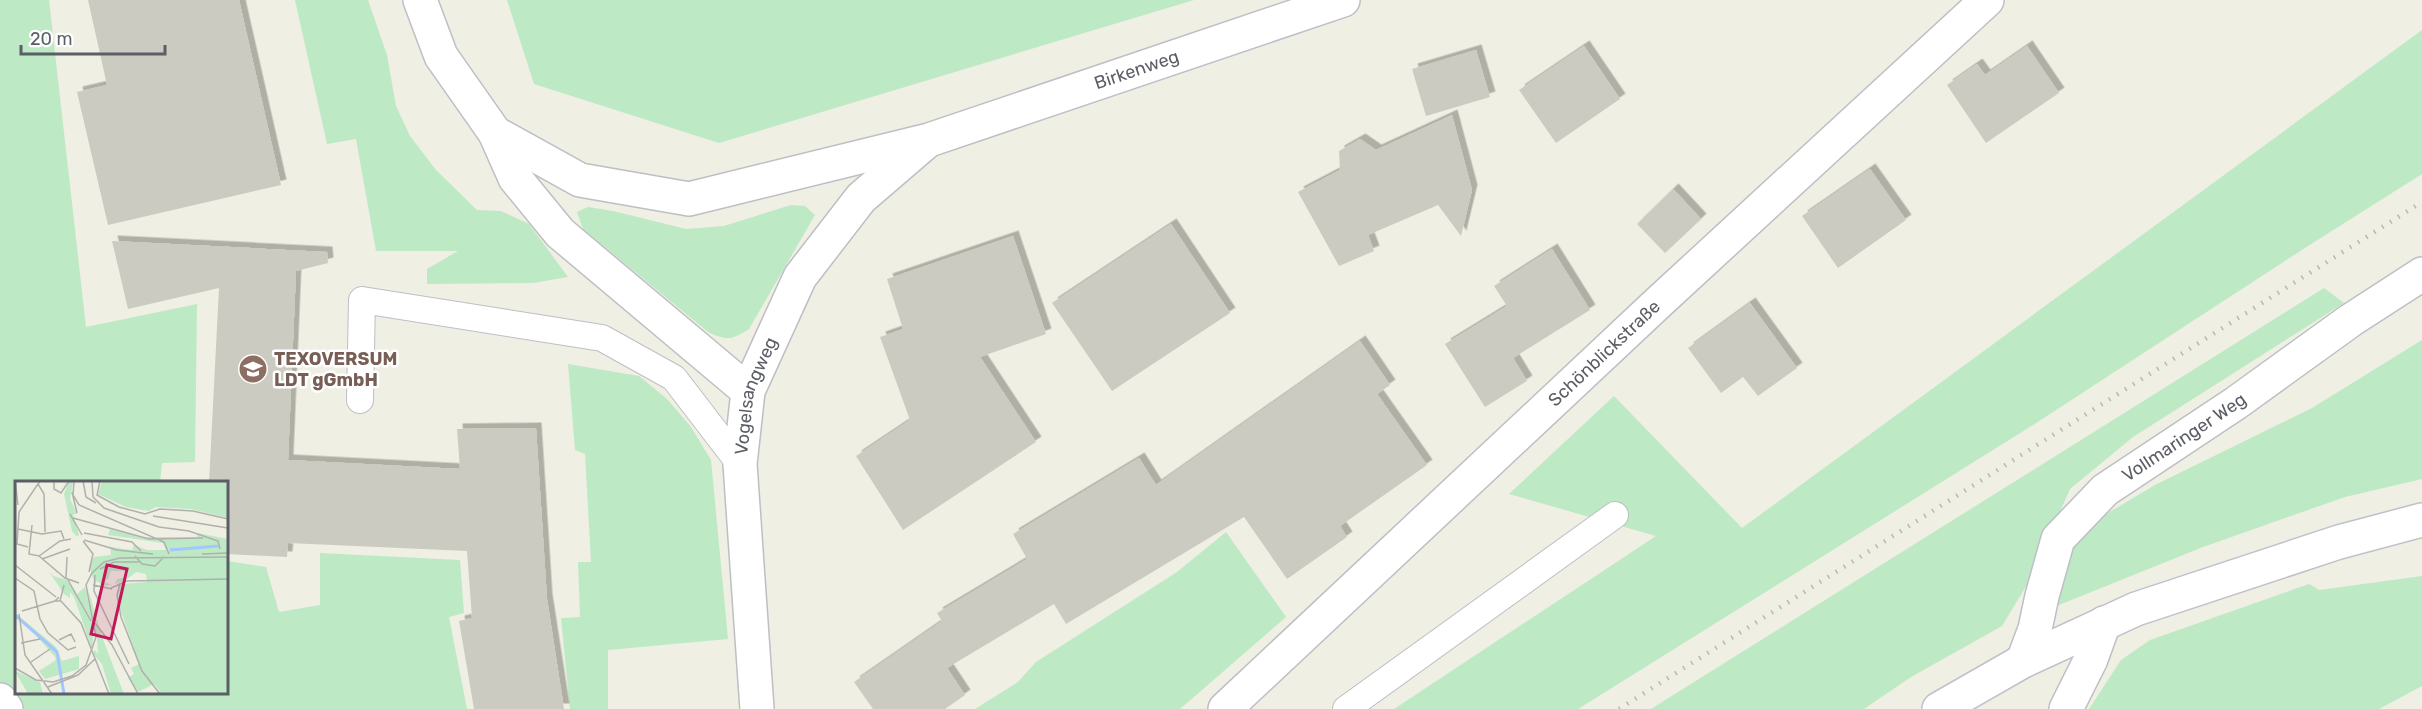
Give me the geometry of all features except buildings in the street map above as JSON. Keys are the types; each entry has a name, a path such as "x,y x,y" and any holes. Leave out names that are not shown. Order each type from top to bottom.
{"street":[{"path":"420,0 441,56 495,133 515,178 560,233 747,391"},
{"name":"Birkenweg","path":"495,133 580,180 689,198 929,140 1343,0"},
{"name":"Schönblickstraße","path":"1225,709 1668,293 1987,0"},
{"name":"Vogelsangweg","path":"757,709 740,464 747,391 800,277 861,198 929,140"},
{"name":"Vollmaringer Weg","path":"2023,661 2035,629 2058,539 2104,490 2236,403 2351,320 2422,274"},
{"path":"1939,709 2023,661 2136,609 2339,542 2422,520"},
{"path":"2066,709 2091,659 2104,623"},
{"path":"0,700 6,709"}],"lane":[{"path":"360,399 362,300 602,338 674,378 740,464"},
{"path":"1346,709 1615,515"}],"green space":[{"path":"0,0 49,0 86,327 197,304 195,462 162,463 160,481 15,481 15,694 228,694 228,561 266,567 279,612 320,605 320,553 460,560 464,613 449,617 467,709 0,709"},
{"path":"295,0 368,0 387,55 396,106 410,136 436,170 477,210 501,211 529,224 568,277 533,283 427,284 427,269 458,251 376,251 356,139 327,144"},
{"path":"507,0 1194,0 719,143 534,84"},
{"path":"2422,30 2422,174 2033,425 1578,709 1394,709 1656,536 1509,494 1614,396 1742,528"},
{"path":"791,205 805,206 815,215 749,329 729,338 708,332 583,229 577,212 588,207 686,229 724,226"},
{"path":"2324,288 2344,303 2133,437 2070,489 2028,583 2002,626 1911,677 1864,709 1651,709"},
{"path":"2422,340 2422,479 2345,497 2203,547 2054,607 2070,546 2101,517 2155,485 2312,408"},
{"path":"568,364 639,376 667,399 691,427 711,460 728,639 608,650 608,709 570,709 561,618 580,617 578,562 591,562 585,454 575,450"},
{"path":"1226,532 1286,617 1180,709 975,709 1018,682 1036,662 1177,572"},
{"path":"2422,576 2422,686 2379,709 2089,709 2121,660 2150,640 2309,584 2319,590"}],"railway":[{"path":"1619,709 2422,202"}],"place":[{"name":"TEXOVERSUM LDT gGmbH","path":"253,369"}]}
